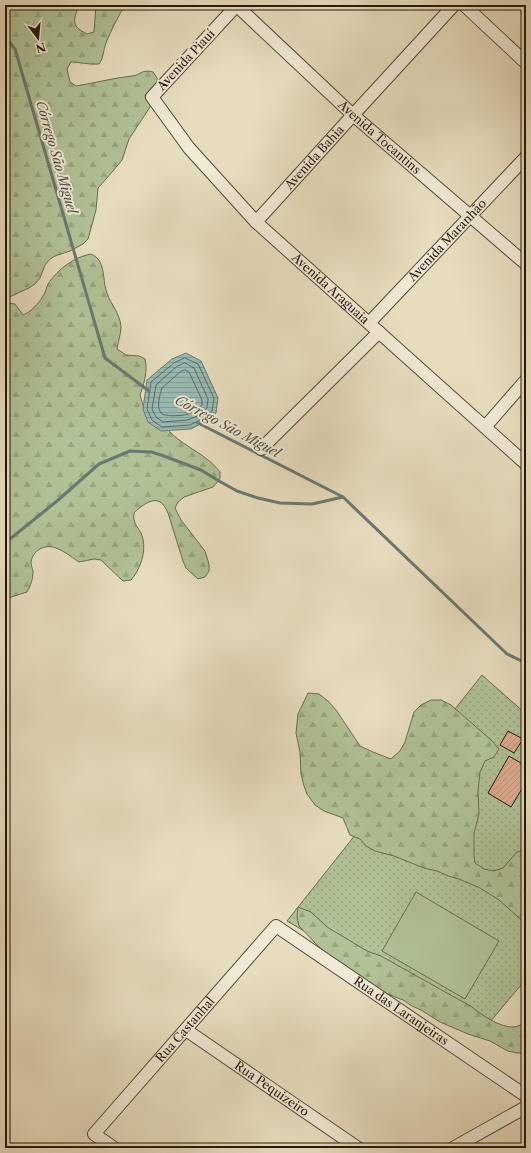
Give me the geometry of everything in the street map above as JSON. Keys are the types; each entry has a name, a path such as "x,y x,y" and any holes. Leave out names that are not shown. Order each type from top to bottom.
{"street":[{"name":"Avenida Tocantins","path":"236,5 352,115 526,264"},
{"name":"Avenida Piauí","path":"152,97 236,5"},
{"name":"Avenida Bahia","path":"256,222 352,115 454,5"},
{"path":"464,5 526,64"},
{"name":"Avenida Araguaia","path":"152,97 189,148 256,222 526,464"},
{"name":"Avenida Maranhão","path":"369,323 471,217 526,157"},
{"path":"261,449 379,332"},
{"path":"485,427 526,380"},
{"name":"Rua Castanhal","path":"114,1148 94,1134 276,926"},
{"name":"Rua das Laranjeiras","path":"276,926 526,1096"},
{"name":"Rua Pequizeiro","path":"186,1030 358,1148"},
{"path":"453,1148 526,1107"}],"green space":[{"path":"5,5 79,5 75,15 76,26 87,34 94,32 96,5 125,5 110,33 99,64 71,62 67,69 70,82 76,86 149,71 153,72 157,78 157,86 150,107 129,139 122,160 98,188 96,210 88,239 83,244 70,251 50,259 45,265 40,278 35,284 5,299"},
{"path":"91,254 100,262 107,293 120,322 121,330 117,349 126,355 139,356 145,359 146,373 140,395 148,415 207,459 220,472 220,479 213,487 184,497 178,502 175,508 181,520 205,551 209,564 209,571 205,577 198,579 186,568 168,513 161,503 153,501 134,513 134,521 142,535 144,550 140,566 131,580 123,581 101,560 94,559 79,562 60,550 45,547 37,551 32,558 31,565 33,577 27,592 5,599 5,304 15,304 23,315 26,314 39,302 45,293 48,284 57,273 67,264"},
{"path":"482,675 526,714 526,979 480,1034 287,921"},
{"path":"308,693 319,694 328,701 336,710 360,746 391,759 400,751 405,742 414,712 421,705 431,700 441,700 451,705 491,740 499,749 494,757 485,761 480,772 478,792 479,814 474,833 475,863 484,869 494,871 503,868 517,852 526,850 526,924 499,900 480,888 437,871 375,851 366,846 360,839 350,835 343,818 324,811 315,805 307,794 304,786 296,733 298,714"},
{"path":"416,892 499,941 465,999 382,951"},
{"path":"298,907 311,912 327,927 367,951 381,956 500,1024 513,1027 519,1026 526,1020 526,1053 508,1051 490,1041 468,1034 440,1022 403,1000 356,979 319,947 299,926 297,917"}],"water":[{"path":"186,353 201,361 218,398 216,413 191,429 161,431 148,422 143,409 147,380 172,359"}],"building":[{"path":"508,731 523,739 514,753 500,745"},
{"path":"509,756 526,766 526,782 511,807 488,793"}],"waterway":[{"name":"Córrego São Miguel","path":"5,37 15,49 105,358 149,391"},
{"name":"Córrego São Miguel","path":"198,423 343,497 507,654 526,663"},
{"path":"5,543 57,501 99,464 130,451 151,452 161,455 201,470 237,491 280,503 312,504 343,497"}]}
